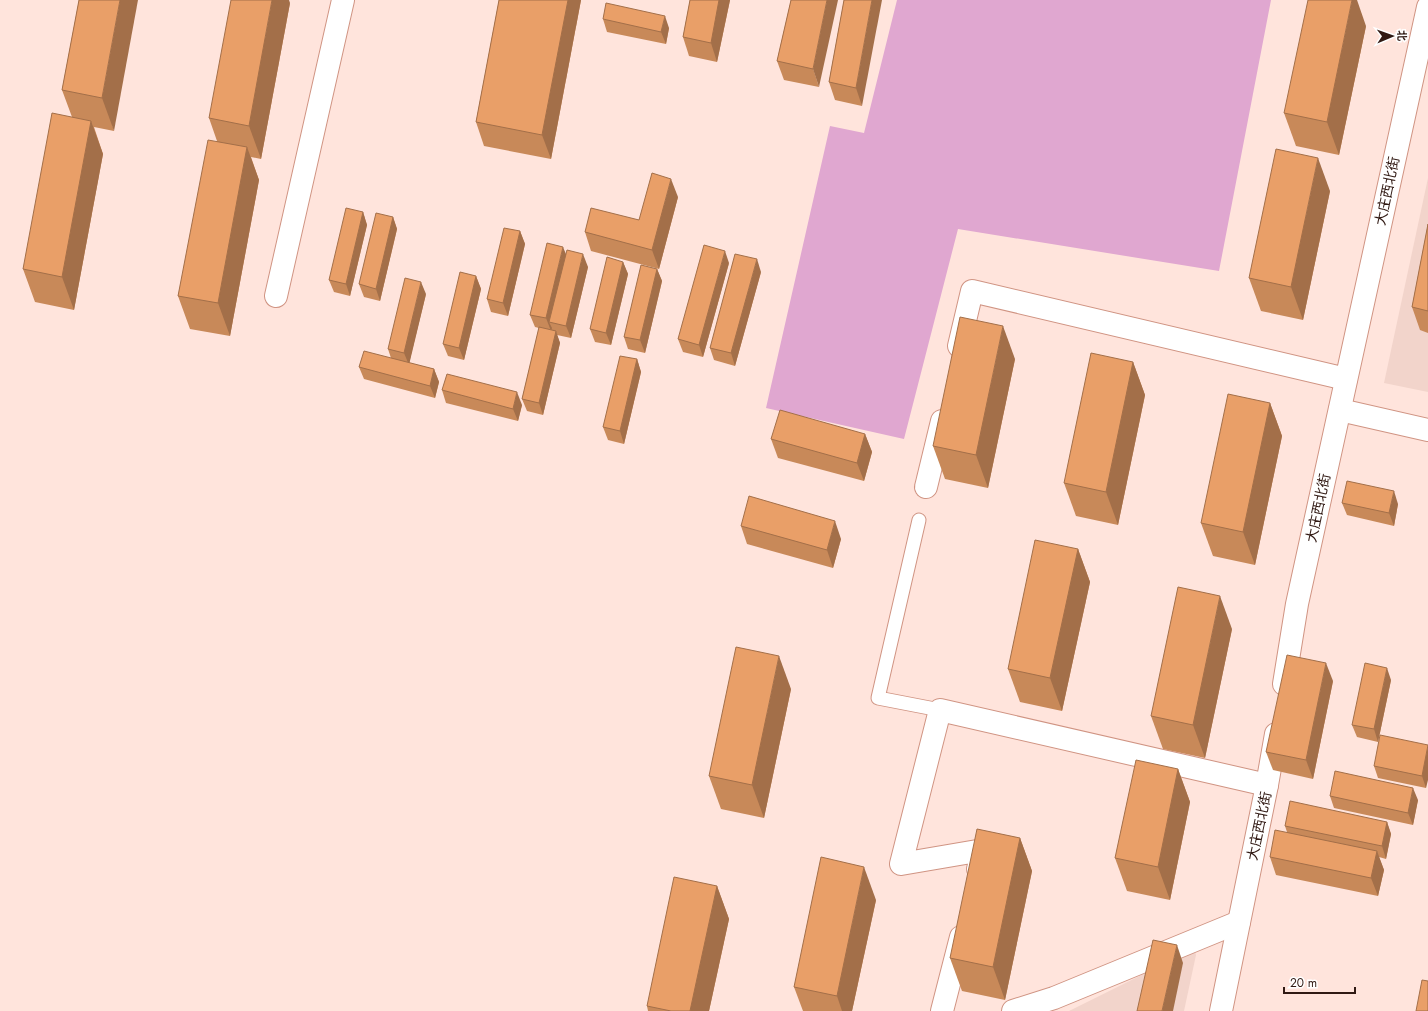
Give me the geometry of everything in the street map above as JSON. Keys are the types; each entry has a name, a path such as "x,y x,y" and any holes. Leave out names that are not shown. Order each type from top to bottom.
{"street":[{"path":"276,296 343,0"},
{"name":"大庄西北街","path":"1221,1011 1267,785 1297,604 1428,7"},
{"path":"954,366 972,291 1346,379"},
{"path":"926,487 946,404"},
{"path":"1340,410 1428,430"},
{"path":"973,888 983,850 901,864 940,710 1267,785"},
{"path":"942,1011 966,919"},
{"path":"1013,1011 1054,998 1239,922"}],"lane":[{"path":"919,520 878,698 940,710"}],"shaded area":[{"path":"897,0 1271,0 1219,271 958,229 904,439 766,408 830,126 864,133"},
{"path":"1428,178 1428,392 1384,383"},
{"path":"1194,949 1196,955 1184,1011 1069,1011"}],"building":[{"path":"79,0 120,0 102,98 62,90"},
{"path":"231,0 272,0 249,126 209,118"},
{"path":"499,0 568,0 542,135 476,122"},
{"path":"690,0 719,0 711,43 683,37"},
{"path":"791,0 827,0 813,69 777,61"},
{"path":"844,0 872,0 856,88 829,82"},
{"path":"1308,0 1352,0 1327,122 1284,113"},
{"path":"606,3 665,16 661,32 603,19"},
{"path":"52,113 91,121 62,277 23,269"},
{"path":"208,140 247,147 218,303 178,296"},
{"path":"1276,149 1318,158 1291,287 1249,278"},
{"path":"652,173 671,179 652,250 585,232 591,208 639,220"},
{"path":"346,208 363,212 346,284 329,280"},
{"path":"376,213 393,217 376,289 359,284"},
{"path":"1428,224 1428,311 1412,307"},
{"path":"504,228 520,231 503,303 487,299"},
{"path":"547,243 563,247 546,318 530,315"},
{"path":"704,245 725,251 699,345 678,339"},
{"path":"567,250 583,254 566,326 549,322"},
{"path":"735,254 757,259 731,353 710,348"},
{"path":"607,257 623,262 606,333 590,329"},
{"path":"641,265 657,269 640,340 624,337"},
{"path":"460,272 476,276 459,348 443,344"},
{"path":"405,278 421,282 404,353 388,349"},
{"path":"960,317 1003,326 976,455 933,446"},
{"path":"539,327 556,331 539,403 522,399"},
{"path":"364,351 434,369 430,386 359,367"},
{"path":"1091,353 1133,362 1106,492 1064,483"},
{"path":"620,356 637,359 620,431 603,427"},
{"path":"447,374 517,392 513,409 442,390"},
{"path":"1228,394 1270,403 1243,532 1201,523"},
{"path":"780,410 865,434 857,463 771,439"},
{"path":"1347,481 1394,491 1389,513 1342,503"},
{"path":"749,496 835,521 827,550 741,526"},
{"path":"1035,540 1078,549 1050,678 1008,669"},
{"path":"1178,587 1220,596 1193,725 1151,716"},
{"path":"736,647 779,656 752,785 709,776"},
{"path":"1287,655 1326,663 1306,760 1266,752"},
{"path":"1365,663 1387,668 1374,729 1352,725"},
{"path":"1380,735 1428,745 1422,776 1374,766"},
{"path":"1136,760 1178,769 1158,867 1115,858"},
{"path":"1335,771 1413,788 1408,813 1330,796"},
{"path":"1290,801 1387,822 1382,846 1285,826"},
{"path":"977,829 1020,838 993,967 950,958"},
{"path":"1275,830 1377,851 1371,878 1270,857"},
{"path":"821,857 864,867 837,996 794,987"},
{"path":"674,877 717,886 690,1011 671,1011 647,1006"},
{"path":"1153,940 1177,945 1162,1011 1137,1011"},
{"path":"1422,980 1428,981 1428,1011 1416,1011"}]}
